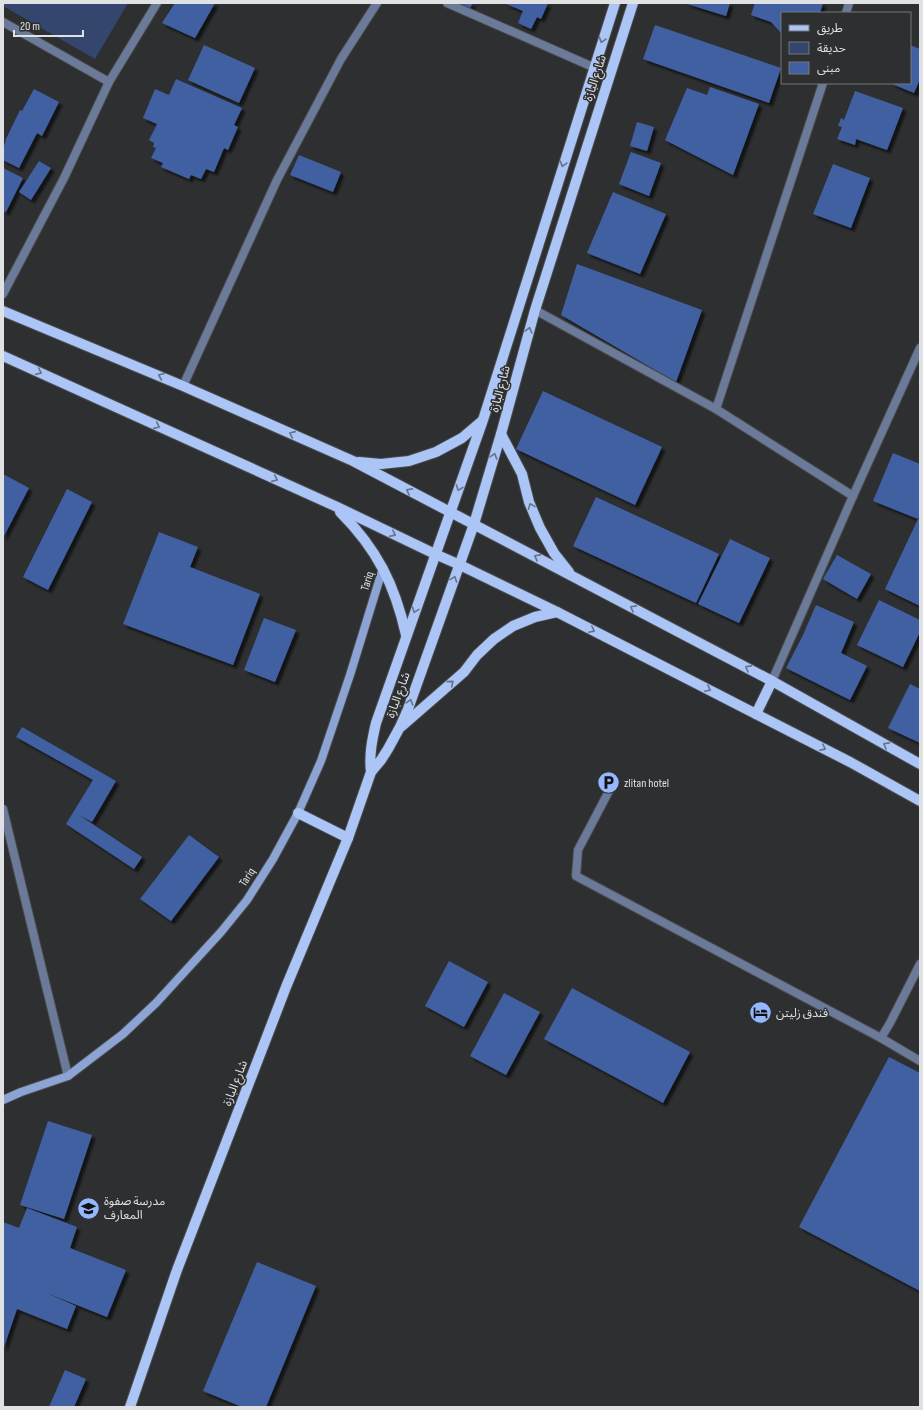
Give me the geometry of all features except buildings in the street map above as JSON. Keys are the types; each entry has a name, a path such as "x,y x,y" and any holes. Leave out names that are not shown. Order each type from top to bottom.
{"main road":[{"name":"شارع البازة","path":"371,772 371,742 376,724 406,635 483,420 593,67 615,3"},
{"name":"شارع البازة","path":"130,1407 179,1262 286,987 348,838 371,772 381,760 400,727 460,564 474,524 501,434 535,310 633,3"},
{"path":"3,311 183,386 353,461 772,681 920,764"},
{"path":"3,356 335,506 435,554 460,564 850,762 920,801"},
{"path":"353,461 381,464 409,461 436,452 462,438 483,420"},
{"path":"501,434 522,474 529,502 540,528 554,553 572,575"},
{"path":"335,506 370,546 383,568 399,604 406,635"},
{"name":"Tariq","path":"3,1100 21,1092 68,1076 123,1034 151,1008 247,900 273,859 298,813 321,761 350,675 383,568"},
{"path":"400,727 464,672 477,655 494,639 513,626 535,617 557,612"},
{"path":"756,714 772,681"},
{"path":"298,813 348,838"}],"street":[{"path":"3,294 64,178 110,82 157,3"},
{"path":"183,386 277,180 341,59 377,3"},
{"path":"447,3 593,67"},
{"path":"3,22 110,82"},
{"path":"716,409 823,84"},
{"path":"535,310 716,409 853,496"},
{"path":"772,681 920,348"},
{"path":"609,791 578,850 576,876 881,1038 920,1061"},
{"path":"3,810 68,1076"},
{"path":"881,1038 920,964"}],"green space":[{"path":"3,3 128,3 95,59 3,6"}],"place":[{"name":"zlitan hotel","path":"608,783"},
{"name":"فندق زليتن","path":"760,1013"},
{"name":"مدرسة صفوة المعارف","path":"88,1208"}]}
